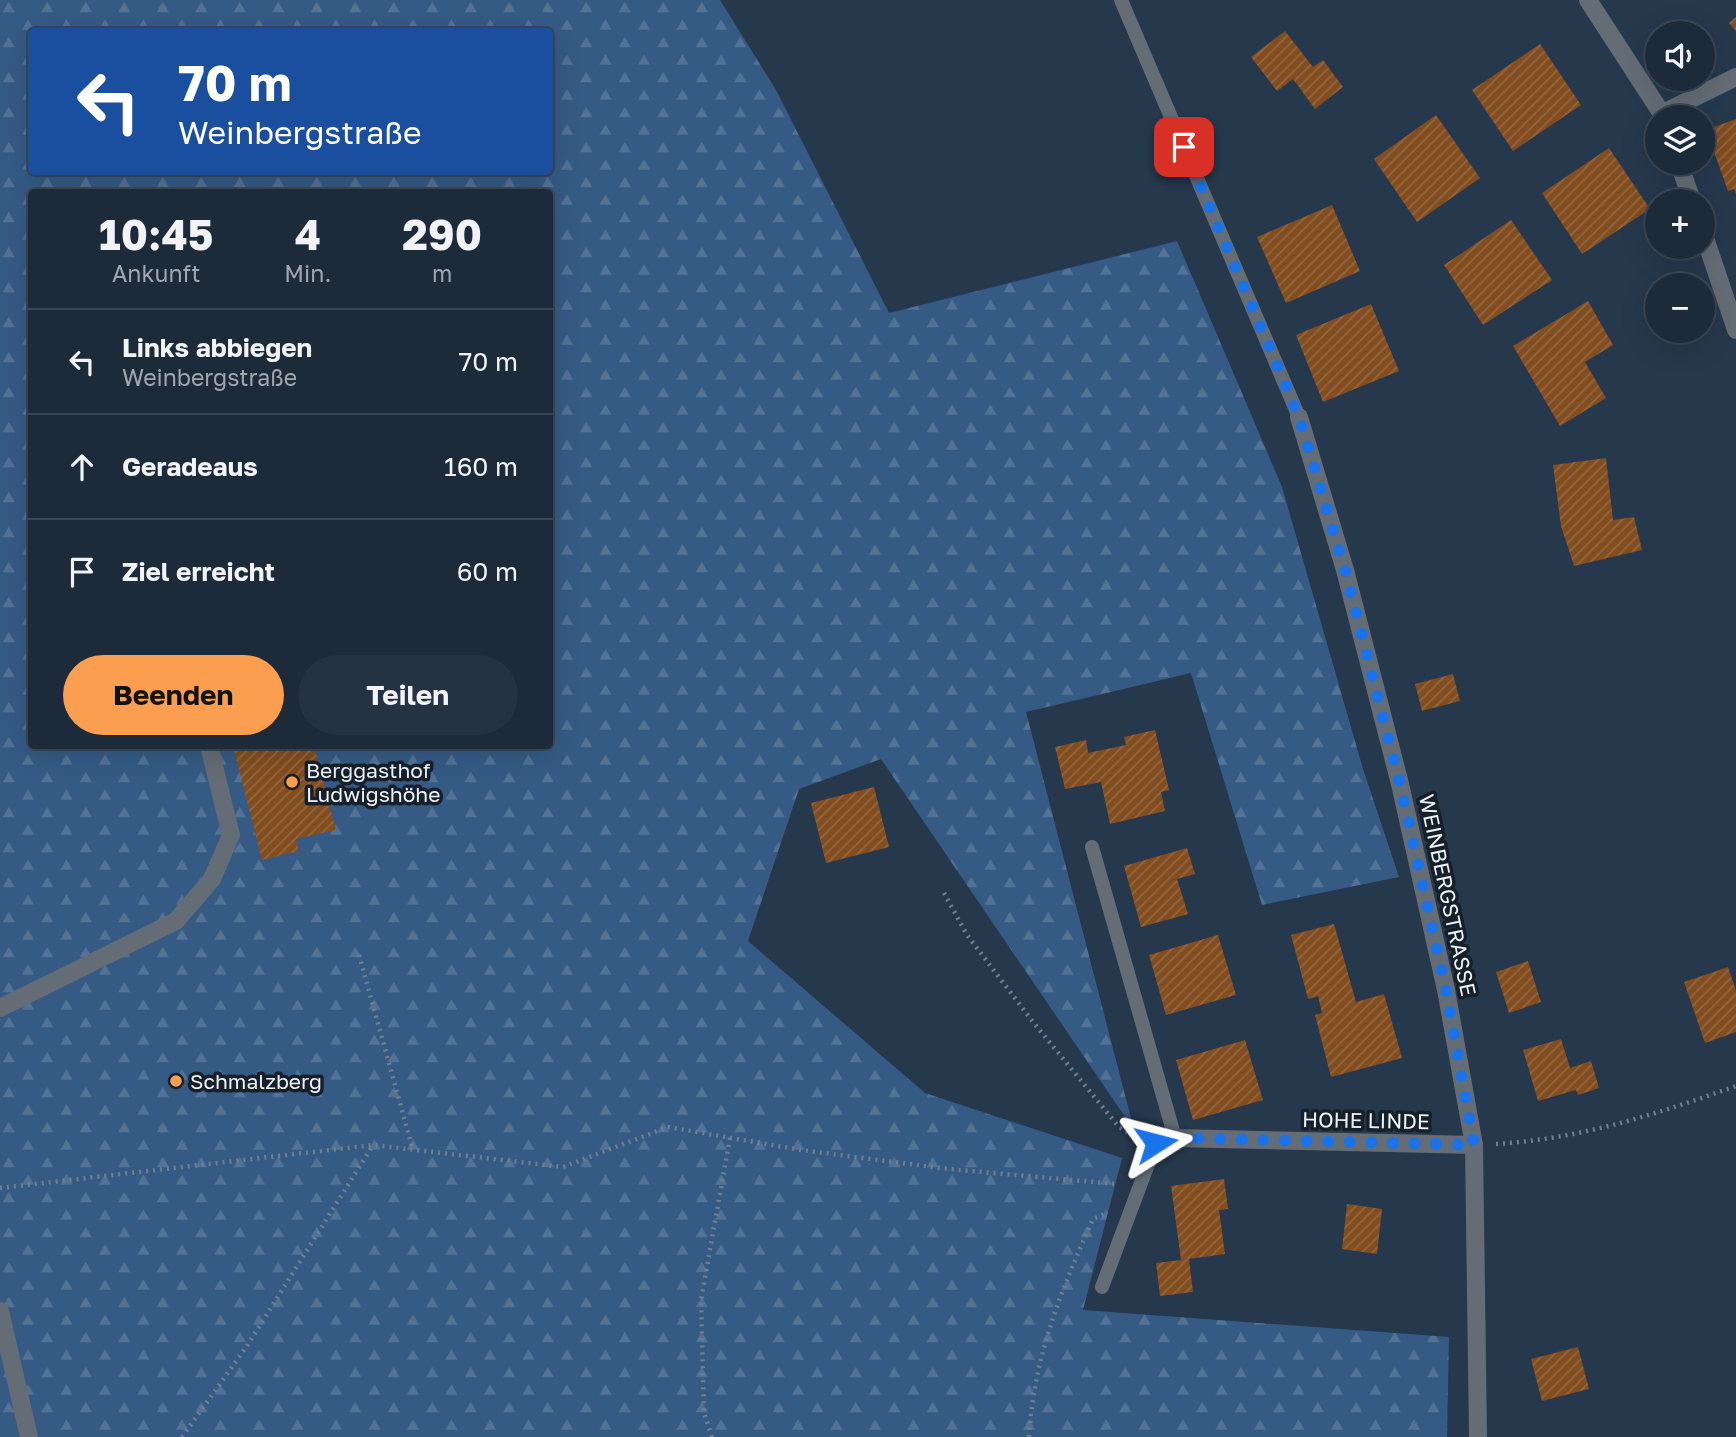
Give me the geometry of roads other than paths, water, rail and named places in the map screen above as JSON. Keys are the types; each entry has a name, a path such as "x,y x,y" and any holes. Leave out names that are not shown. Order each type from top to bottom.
{"street":[{"path":"1588,0 1656,105"},
{"path":"1683,105 1736,78"},
{"path":"1712,259 1736,330"},
{"name":"WEINBERGSTRASSE","path":"1299,417 1345,570 1400,784 1446,990 1474,1145 1478,1437"},
{"path":"0,1008 176,921 212,879 231,835 210,749"},
{"name":"HOHE LINDE","path":"1156,1143 1175,1138 1474,1145"},
{"path":"0,1311 29,1437"}],"lane":[{"path":"1121,0 1299,417"},
{"path":"1092,847 1175,1138"},
{"path":"1102,1287 1137,1200 1156,1143"}],"place":[{"name":"Berggasthof Ludwigshöhe","path":"292,782"},
{"name":"Schmalzberg","path":"176,1081"}]}
